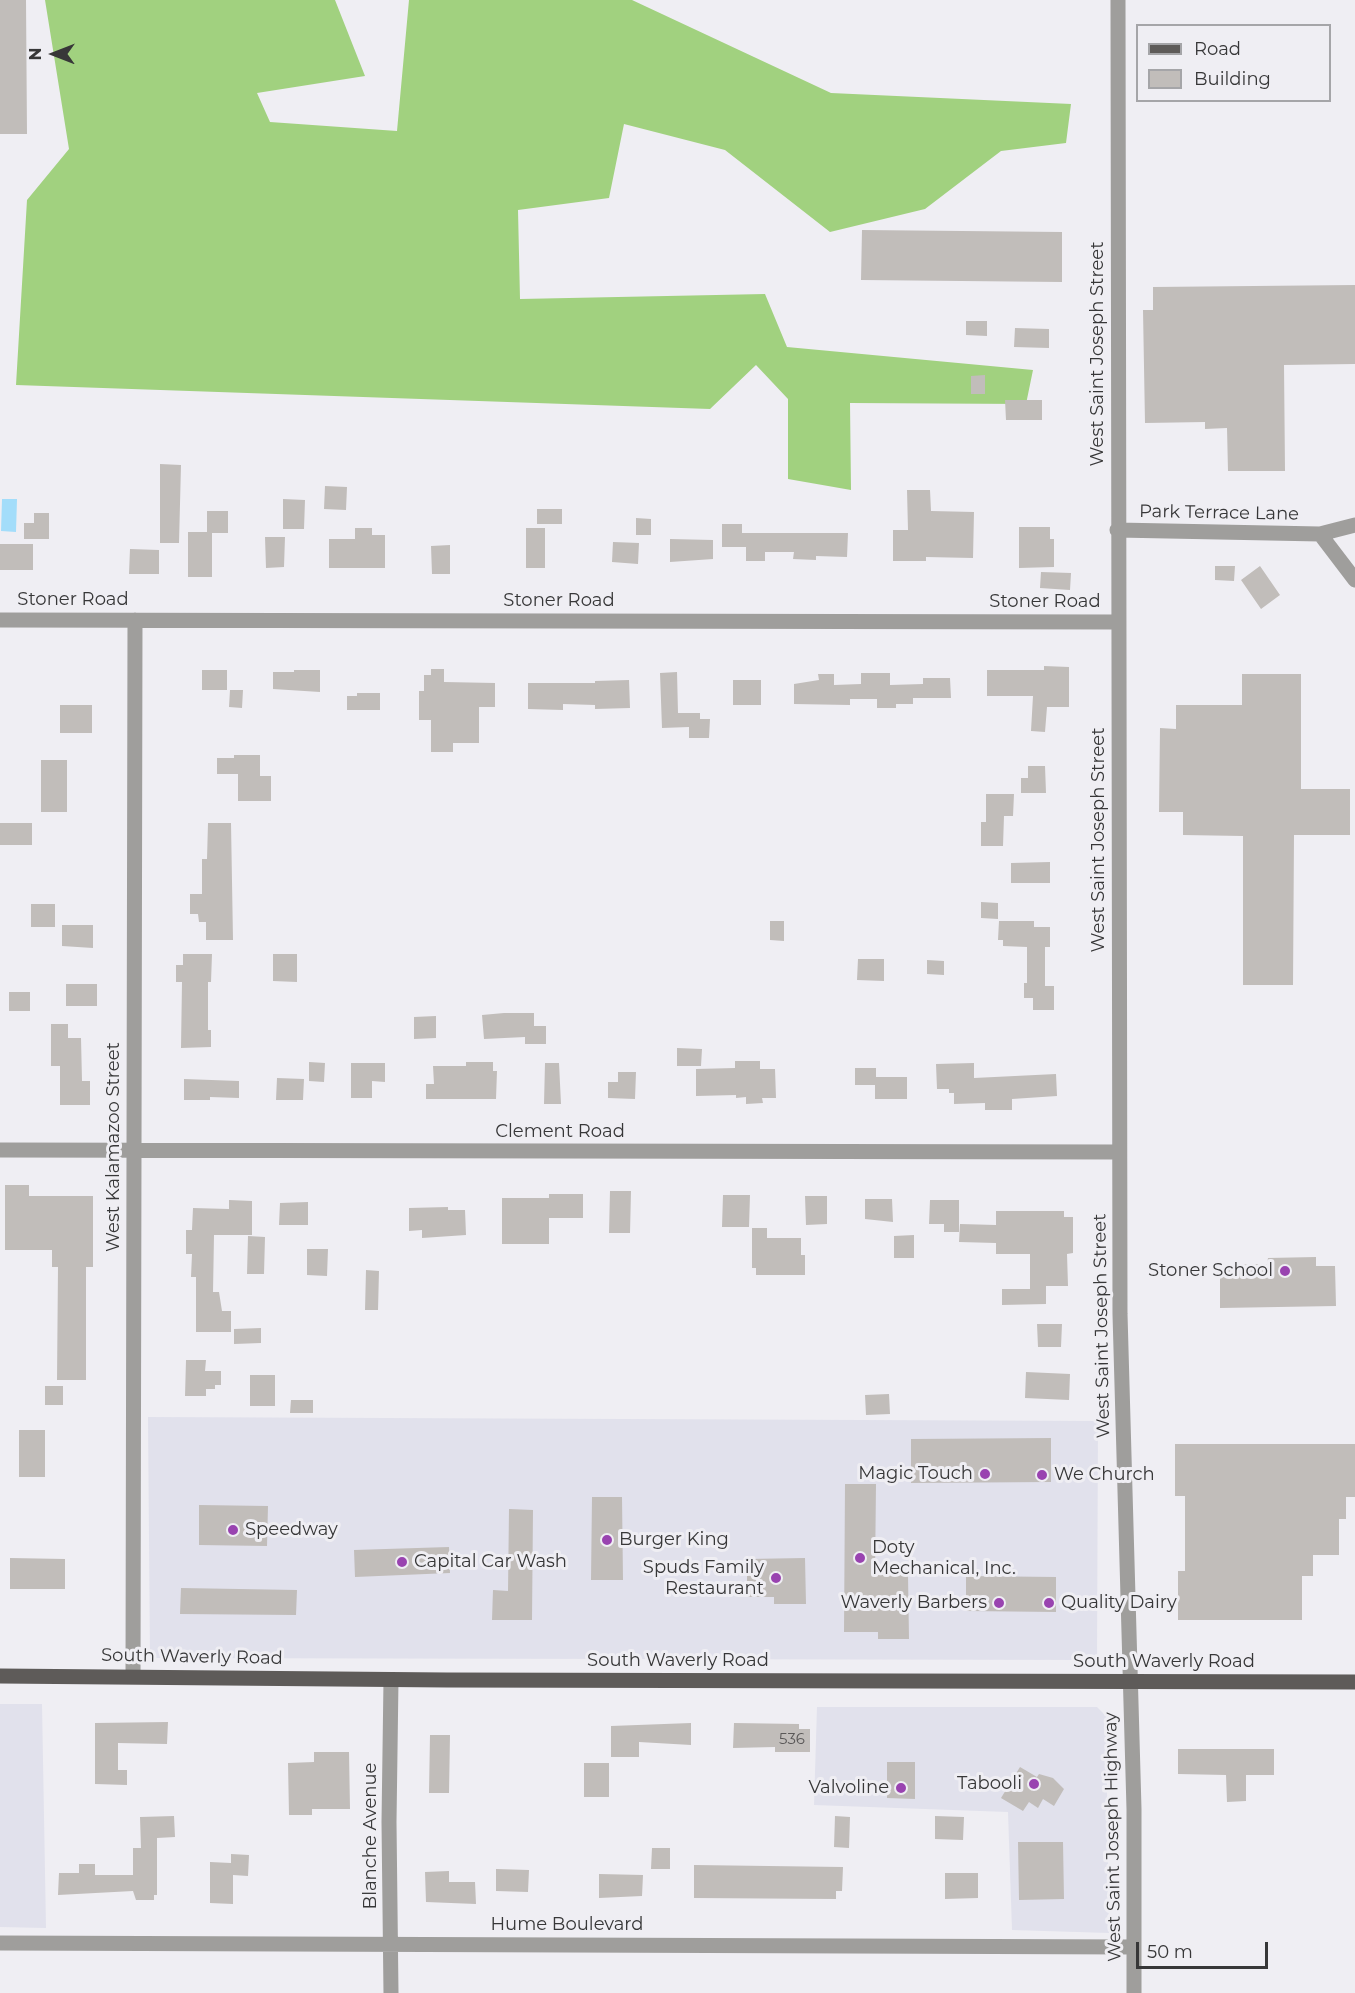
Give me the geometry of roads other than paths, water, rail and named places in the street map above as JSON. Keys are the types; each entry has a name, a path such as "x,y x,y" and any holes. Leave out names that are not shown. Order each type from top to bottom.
{"main road":[{"name":"South Waverly Road","path":"0,1676 133,1675 391,1680 1355,1682"}],"street":[{"name":"West Saint Joseph Street","path":"1118,0 1117,530 1120,1314 1130,1680"},
{"name":"Park Terrace Lane","path":"1117,530 1320,534 1355,525"},
{"path":"1320,534 1355,580"},
{"name":"Stoner Road","path":"0,620 1118,622"},
{"name":"West Kalamazoo Street","path":"133,1675 135,620"},
{"name":"Clement Road","path":"0,1150 1119,1152"},
{"name":"Blanche Avenue","path":"391,1680 389,1822 391,1993"},
{"name":"West Saint Joseph Highway","path":"1130,1680 1134,1993"},
{"name":"Hume Boulevard","path":"0,1943 1134,1947"}],"water":[{"path":"2,499 17,499 16,532 1,531"}],"place":[{"name":"Stoner School","path":"1285,1271"},
{"name":"Magic Touch","path":"985,1474"},
{"name":"We Church","path":"1042,1475"},
{"name":"Speedway","path":"233,1530"},
{"name":"Burger King","path":"607,1540"},
{"name":"Doty Mechanical, Inc.","path":"860,1558"},
{"name":"Capital Car Wash","path":"402,1562"},
{"name":"Spuds Family Restaurant","path":"776,1578"},
{"name":"Waverly Barbers","path":"999,1603"},
{"name":"Quality Dairy","path":"1049,1603"},
{"name":"Tabooli","path":"1034,1784"},
{"name":"Valvoline","path":"901,1788"}]}
